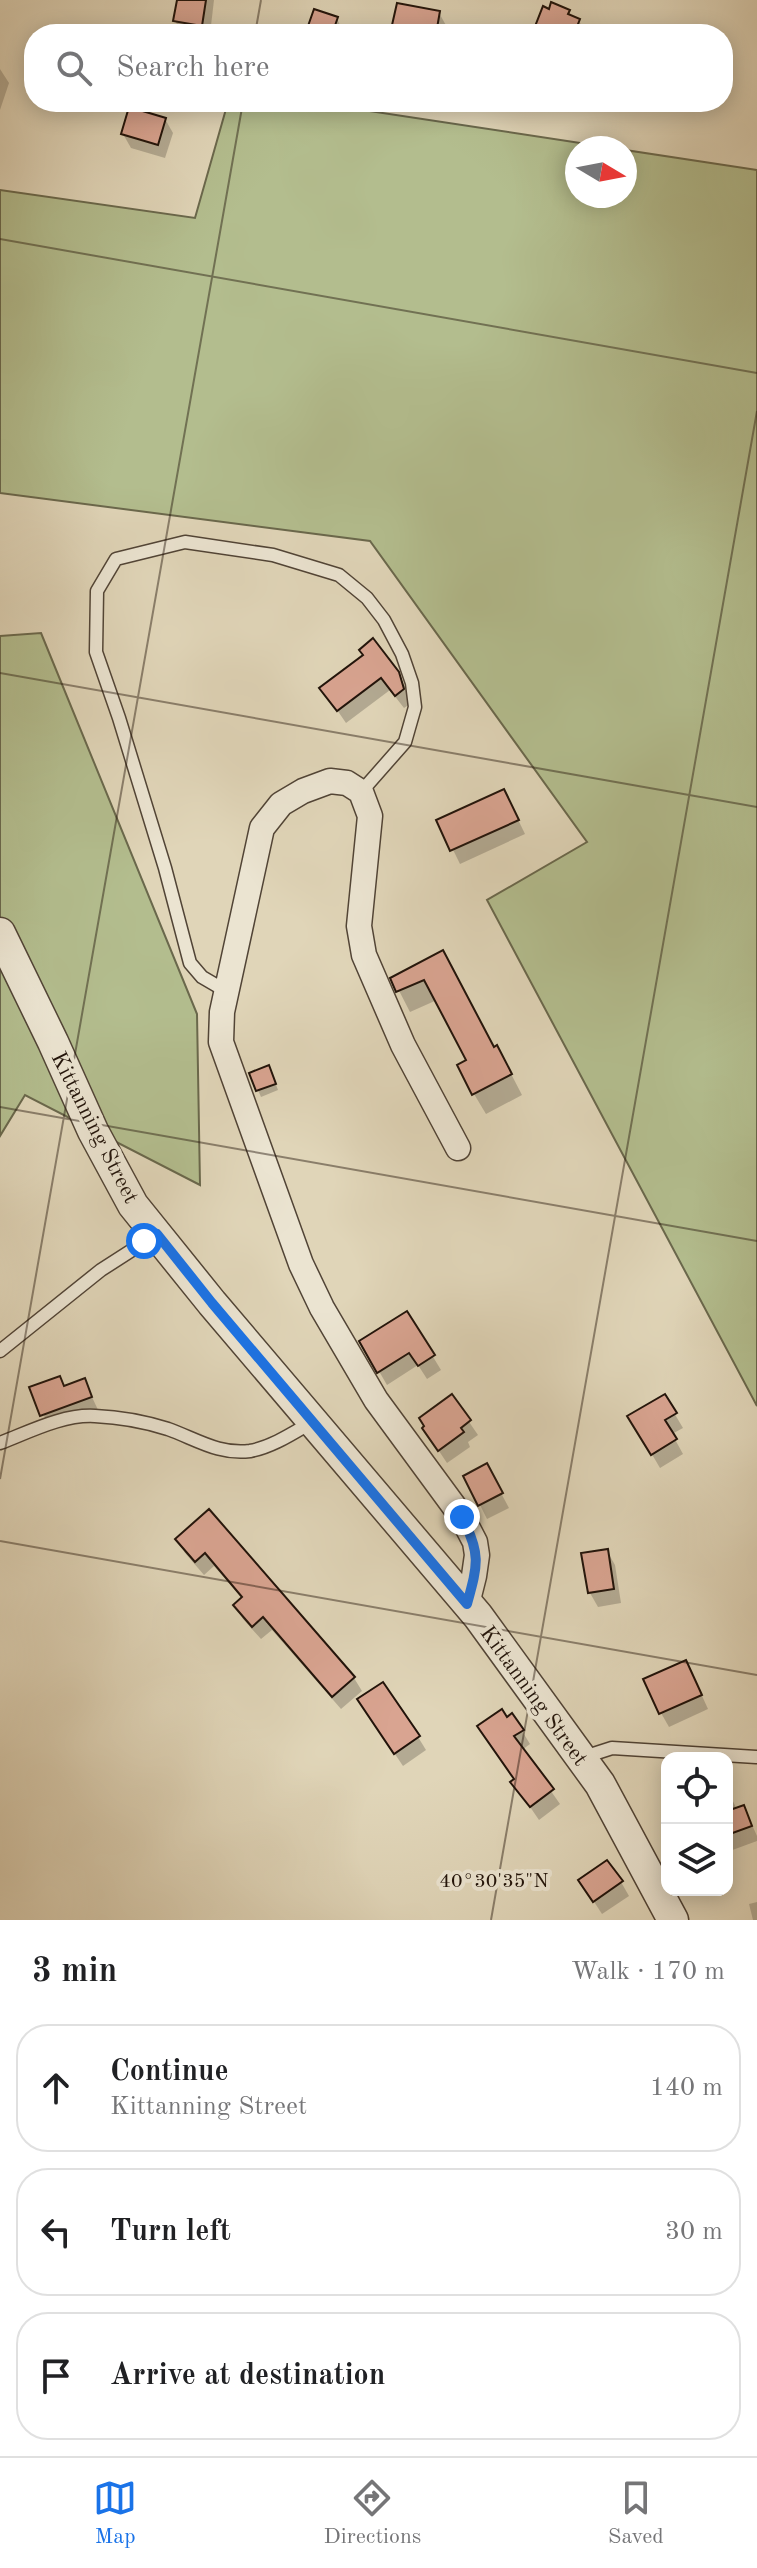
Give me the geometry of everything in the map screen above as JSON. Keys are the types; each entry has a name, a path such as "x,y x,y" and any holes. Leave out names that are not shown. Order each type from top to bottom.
{"street":[{"path":"458,1148 403,1045 364,955 359,926 370,816 361,792 347,783 330,781 303,791 281,804 262,828 226,991 221,1042 301,1264 322,1308 376,1400 462,1517 475,1542 477,1555 467,1604"},
{"name":"Kittanning Street","path":"0,933 93,1131 133,1205 467,1604 600,1784 673,1920"}],"lane":[{"path":"226,991 202,977 190,963 165,868 96,652 97,591 116,559 185,542 273,555 339,575 367,598 384,620 402,654 412,683 415,707 405,742 361,792"},
{"path":"0,1351 101,1270 157,1234"},
{"path":"0,1443 73,1418 93,1415 168,1429 228,1452 252,1451 313,1422"},
{"path":"581,1758 612,1748 756,1757"}],"green space":[{"path":"225,112 376,112 565,141 565,208 637,208 637,152 757,170 757,1406 487,900 587,842 370,541 0,493 0,190 195,218"},
{"path":"41,633 197,1014 200,1185 25,1095 0,1136 0,636"}],"building":[{"path":"177,0 206,0 202,24 173,21"},
{"path":"551,2 570,10 568,14 580,19 578,24 536,24 543,6 549,9"},
{"path":"397,3 440,11 438,24 392,24"},
{"path":"314,9 338,17 336,24 309,24"},
{"path":"128,112 146,112 166,118 158,145 121,134"},
{"path":"373,638 399,672 404,689 395,696 381,678 337,711 319,688 363,655 359,650"},
{"path":"504,789 519,820 450,851 436,820"},
{"path":"443,950 494,1047 497,1045 512,1074 472,1095 457,1065 466,1060 424,980 396,992 390,978"},
{"path":"269,1065 276,1084 256,1091 249,1073"},
{"path":"407,1311 435,1355 418,1366 409,1353 377,1373 359,1341"},
{"path":"60,1376 64,1386 85,1378 92,1397 40,1416 29,1387"},
{"path":"452,1394 471,1420 461,1428 464,1432 438,1451 419,1418"},
{"path":"665,1394 677,1413 665,1420 677,1439 651,1455 627,1416"},
{"path":"487,1463 503,1493 478,1506 463,1476"},
{"path":"209,1509 355,1677 332,1697 263,1617 252,1627 233,1605 242,1597 205,1553 195,1562 175,1539"},
{"path":"608,1549 614,1589 588,1593 581,1553"},
{"path":"686,1660 702,1695 659,1714 643,1679"},
{"path":"383,1682 420,1736 394,1754 357,1699"},
{"path":"502,1709 507,1717 512,1713 524,1730 514,1736 554,1789 530,1807 510,1782 514,1779 477,1726"},
{"path":"744,1805 752,1826 733,1833 733,1809"},
{"path":"607,1860 623,1881 593,1902 578,1880"}],"route":[{"path":"144,1241 157,1234 467,1604 477,1555 475,1542 462,1517"}]}
